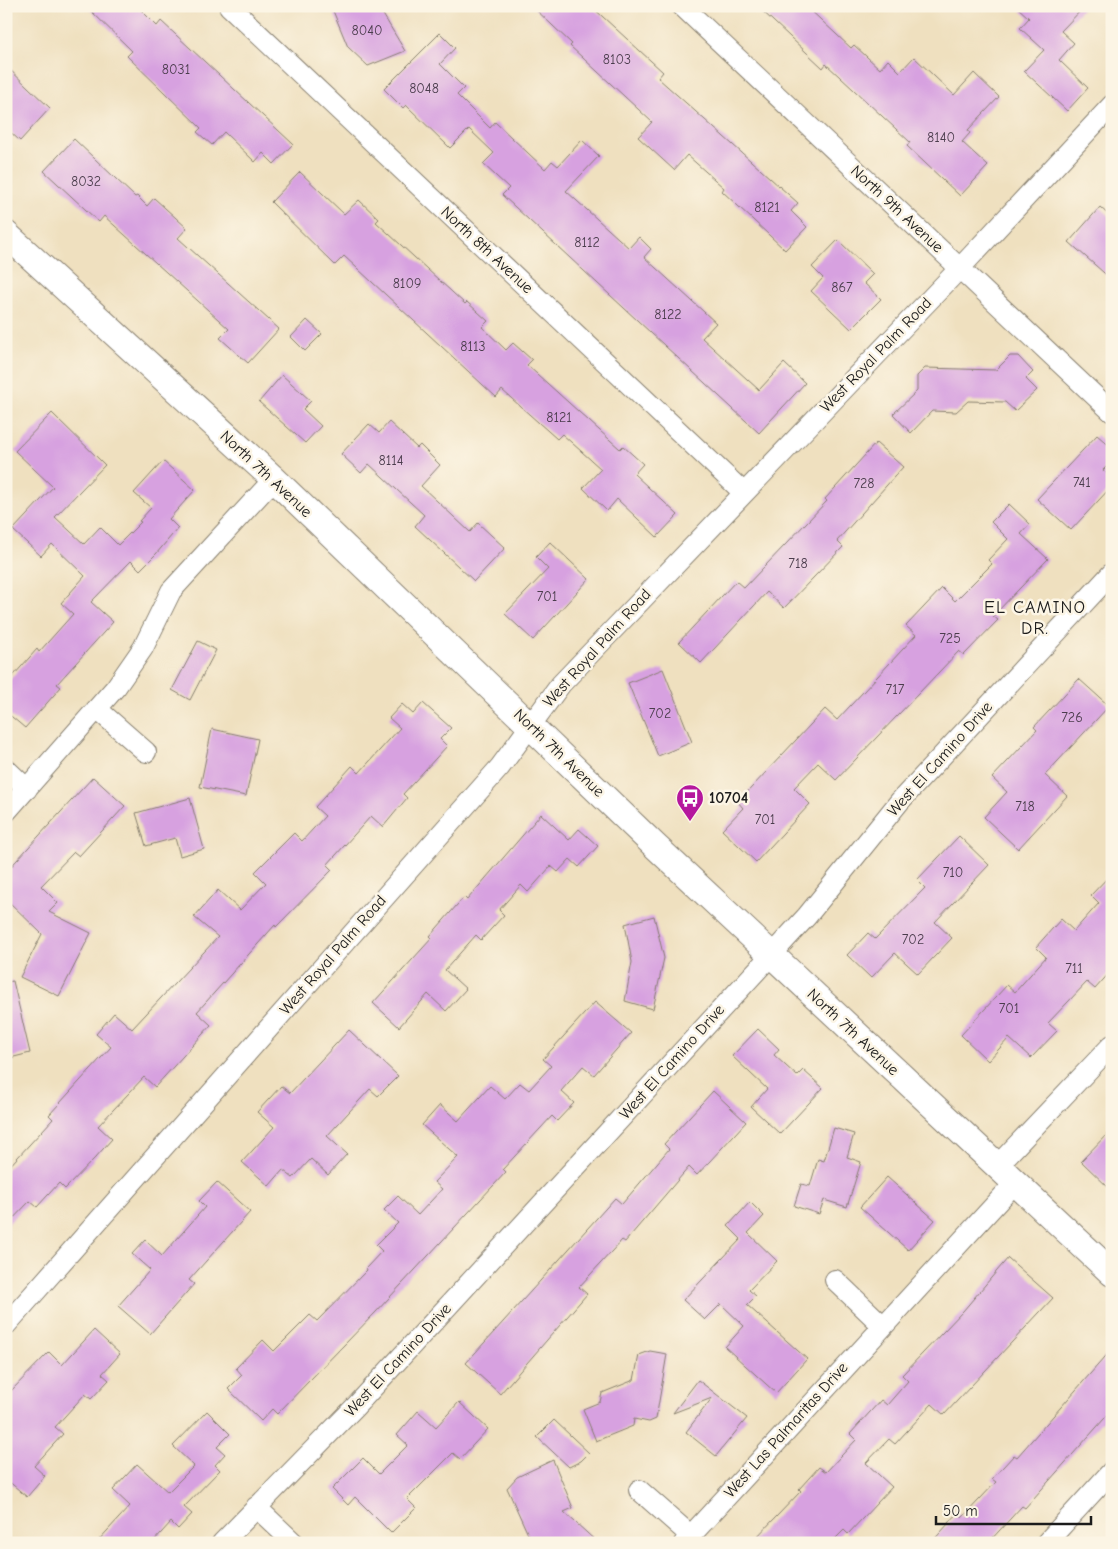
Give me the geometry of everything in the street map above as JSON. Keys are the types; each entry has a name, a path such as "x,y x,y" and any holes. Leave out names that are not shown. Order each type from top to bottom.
{"main road":[{"name":"North 7th Avenue","path":"6,234 274,479 654,845 1112,1273"}],"street":[{"name":"North 8th Avenue","path":"230,6 744,493"},
{"name":"North 9th Avenue","path":"682,6 1112,412"},
{"name":"West Royal Palm Road","path":"6,1325 500,767 561,684 960,268 1112,105"},
{"path":"6,812 116,687 143,648 171,590 274,479"},
{"name":"West El Camino Drive","path":"222,1543 355,1407 807,916 900,801 1112,573"},
{"path":"97,709 146,752"},
{"path":"6,769 27,789"},
{"name":"West Las Palmaritas Drive","path":"639,1490 687,1539 882,1325 1112,1045"},
{"path":"835,1280 882,1325"},
{"path":"1046,1543 1112,1470"},
{"path":"256,1507 294,1543"}],"building":[{"path":"86,6 137,6 157,26 161,21 293,144 274,164 263,153 255,162 224,132 212,145 197,132 201,128 127,56 132,51"},
{"path":"331,6 378,6 405,51 368,66 348,47"},
{"path":"532,6 591,6 663,72 658,78 798,203 791,211 807,227 785,250 722,191 724,188 687,155 674,170 638,137 652,122 570,46 572,44"},
{"path":"757,6 806,6 851,48 854,45 880,69 888,60 900,72 914,57 954,95 974,73 999,97 968,130 970,133 962,142 988,166 960,196 907,146 910,142 826,64 823,68"},
{"path":"1016,6 1085,6 1061,31 1074,43 1059,60 1088,88 1067,111 1024,71 1044,50 1020,28 1029,18"},
{"path":"440,33 455,48 440,64 464,88 457,95 490,128 495,122 545,169 552,161 558,166 582,140 599,156 566,191 629,248 639,237 651,249 644,257 716,323 702,338 759,390 784,363 805,383 759,433 502,195 509,188 483,164 494,153 469,129 450,148 406,105 403,108 384,89"},
{"path":"6,66 50,108 20,141 6,128"},
{"path":"74,139 135,197 137,196 147,206 154,198 187,228 178,238 279,329 248,363 220,338 229,329 104,216 99,222 44,171"},
{"path":"300,172 344,214 359,200 379,219 376,222 465,304 467,302 488,321 482,327 506,350 513,343 532,360 527,365 620,449 623,446 643,464 634,474 678,515 657,537 617,499 607,511 583,488 601,469 562,434 557,439 502,390 496,397 344,256 335,265 271,202"},
{"path":"1100,207 1112,218 1112,280 1069,242"},
{"path":"838,240 873,274 864,283 881,299 851,329 811,291 823,278 812,267"},
{"path":"307,320 322,334 305,351 291,337"},
{"path":"1010,356 1018,356 1033,372 1026,379 1037,390 1015,411 1005,402 968,401 956,412 932,411 911,433 893,414 917,391 917,376 925,368 996,370"},
{"path":"282,375 311,401 303,409 321,426 305,443 259,402"},
{"path":"52,413 105,465 55,517 84,544 100,527 118,545 141,522 139,521 151,508 134,493 163,461 195,490 169,519 178,528 156,554 140,570 131,561 91,602 113,622 57,684 61,687 25,728 6,712 6,684 37,649 39,652 73,614 61,603 85,576 52,544 41,556 13,530 53,487 15,451"},
{"path":"389,422 417,448 420,445 440,465 421,486 470,532 478,523 505,548 474,581 415,526 424,515 369,464 361,473 341,454 369,424 379,433"},
{"path":"1097,435 1112,448 1112,461 1103,470 1112,478 1112,486 1071,530 1037,499"},
{"path":"876,443 903,467 837,541 843,547 784,608 767,592 701,663 679,642 736,581 744,588 827,501 825,499"},
{"path":"1009,504 1030,524 1021,534 1048,559 993,616 998,620 964,655 959,651 836,780 818,763 794,788 810,804 756,862 722,830 743,808 738,802 825,709 837,720 916,635 906,626 942,588 955,601 992,564 988,560 1008,539 991,522"},
{"path":"550,542 589,579 533,640 505,614 548,569 536,557"},
{"path":"198,641 216,650 190,700 172,690"},
{"path":"663,669 692,742 658,756 628,683"},
{"path":"1079,679 1109,706 1045,775 1067,796 1018,849 984,817 1007,792 992,778 1037,730 1034,727"},
{"path":"423,703 451,728 440,739 447,746 403,794 407,798 383,827 371,816 327,865 332,870 276,927 275,925 197,1012 211,1025 155,1087 144,1077 98,1126 112,1139 95,1158 65,1189 59,1183 37,1207 30,1201 6,1226 6,1170 53,1119 49,1115 111,1047 96,1034 114,1013 132,1029 218,937 194,917 218,890 240,910 266,883 255,872 294,833 302,841 325,816 315,807 352,766 359,773 400,728 389,718 402,704 413,714"},
{"path":"212,729 258,739 246,796 200,787"},
{"path":"93,777 125,806 79,856 74,852 41,886 58,903 49,912 91,933 59,996 20,977 42,934 6,899 6,872"},
{"path":"190,798 204,849 180,856 175,838 146,846 136,813"},
{"path":"541,814 569,840 579,829 598,846 579,867 570,859 558,872 551,866 528,892 521,885 499,910 504,915 481,940 476,935 445,970 466,989 446,1011 428,994 399,1027 373,1003 432,938 430,936 464,897 467,900"},
{"path":"959,836 989,865 935,922 952,938 918,974 895,953 871,978 847,955 868,933 875,939 925,888 917,880"},
{"path":"1112,873 1112,970 1095,989 1087,982 1048,1023 1057,1031 1031,1058 1009,1038 988,1061 961,1035 1007,985 1015,992 1046,957 1036,947 1061,919 1074,931 1099,903 1091,895"},
{"path":"654,916 664,958 653,1009 625,1001 632,962 625,924"},
{"path":"13,981 30,1053 6,1059 6,982"},
{"path":"595,1002 631,1033 594,1075 583,1066 561,1091 574,1103 557,1121 552,1116 503,1169 506,1172 376,1312 277,1414 272,1409 261,1421 228,1389 242,1375 236,1368 263,1340 274,1351 310,1315 317,1321 367,1270 366,1268 382,1251 376,1245 398,1223 384,1210 398,1196 418,1215 442,1189 434,1182 458,1157 422,1125 440,1105 458,1121 490,1086 505,1099 520,1083 529,1090 551,1066 543,1059"},
{"path":"758,1029 779,1049 774,1055 797,1076 803,1070 823,1088 780,1134 751,1107 767,1089 732,1056"},
{"path":"349,1030 398,1076 378,1096 370,1089 327,1136 347,1154 328,1175 311,1159 293,1178 283,1170 269,1186 242,1162 274,1127 257,1112 281,1086 290,1093"},
{"path":"713,1091 746,1122 697,1175 689,1167 625,1242 622,1240 579,1287 587,1294 500,1394 466,1363 615,1198 622,1204 669,1149 664,1144"},
{"path":"834,1128 854,1134 847,1157 861,1162 847,1207 824,1200 819,1214 794,1206 801,1184 810,1186 818,1159 824,1161"},
{"path":"1112,1129 1112,1191 1081,1161"},
{"path":"887,1177 935,1220 908,1250 860,1207"},
{"path":"217,1182 250,1212 189,1280 194,1284 150,1334 118,1306 150,1270 132,1254 145,1240 162,1256 205,1207 199,1201"},
{"path":"750,1202 764,1216 748,1233 777,1261 749,1290 756,1296 747,1305 807,1359 776,1393 725,1347 744,1326 721,1304 705,1320 683,1300 741,1239 728,1226"},
{"path":"1008,1258 1053,1298 944,1415 932,1404 895,1444 889,1439 866,1463 892,1487 848,1534 844,1530 831,1543 751,1543 801,1491 799,1489 819,1467 826,1472 856,1440 850,1434 881,1400 887,1405 908,1381 902,1375 963,1311"},
{"path":"94,1330 120,1354 102,1374 109,1380 91,1399 85,1394 55,1427 63,1434 34,1466 45,1476 27,1497 6,1479 6,1396 49,1352 62,1365"},
{"path":"1112,1349 1112,1410 1025,1508 1022,1506 988,1543 931,1543 958,1513 963,1517 996,1482 992,1479 1014,1455 1017,1457"},
{"path":"650,1351 667,1354 656,1419 649,1422 634,1419 633,1426 596,1441 583,1409 600,1402 602,1393 634,1380 639,1355"},
{"path":"698,1380 747,1418 716,1456 686,1432 712,1398 673,1413"},
{"path":"459,1402 488,1429 460,1459 453,1453 407,1499 416,1508 391,1533 355,1497 348,1505 332,1489 363,1458 379,1474 408,1445 397,1435 418,1411 436,1427"},
{"path":"207,1411 230,1434 217,1447 225,1454 215,1465 220,1470 184,1507 192,1514 178,1529 171,1522 152,1543 96,1543 130,1506 113,1490 137,1464 168,1492 194,1466 173,1446"},
{"path":"554,1420 589,1453 581,1461 569,1467 537,1437"},
{"path":"553,1460 573,1508 564,1512 598,1543 532,1543 507,1488 517,1477"}],"place":[{"name":"10704","path":"690,822"}],"district":[{"name":"EL CAMINO DR.","path":"1035,617"}]}
